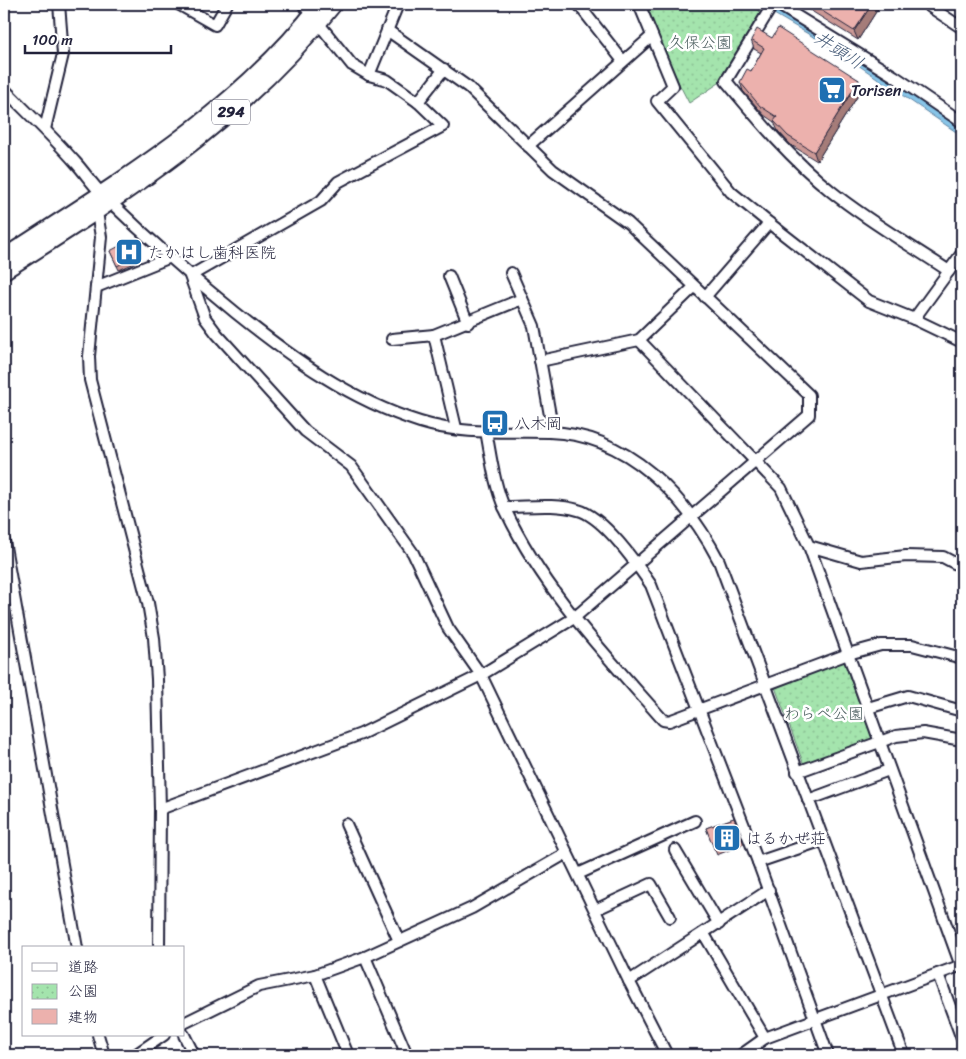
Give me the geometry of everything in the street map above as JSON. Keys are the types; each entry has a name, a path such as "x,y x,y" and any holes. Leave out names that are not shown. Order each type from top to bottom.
{"highway":[{"name":"294","path":"4,257 177,157 215,126 257,87 314,11 334,4"},
{"name":"294","path":"4,271 97,212 107,198"}],"street":[{"path":"45,129 63,54 59,4"},
{"path":"178,4 215,25 227,4"},
{"path":"369,75 398,4"},
{"path":"578,4 623,61"},
{"path":"639,4 674,86 657,101 731,192 869,301 914,319 962,342"},
{"path":"949,271 833,193 808,172 773,138 726,81 775,4 894,76 962,122"},
{"path":"926,4 962,28"},
{"path":"190,276 321,201 338,182 443,126 418,102 386,80 369,75 352,65 314,11"},
{"path":"160,809 362,734 481,675 574,618 809,415 809,395 628,223 553,170 468,87 387,30"},
{"path":"528,146 652,36"},
{"path":"418,102 444,69"},
{"path":"4,89 45,129 107,198 168,258 286,353 330,381 394,412 422,422 486,431 553,432 598,440 632,457 663,484 708,540 719,561 904,1055"},
{"path":"97,212 101,237 89,356 90,380 148,603 154,638 160,809 159,946"},
{"path":"705,297 769,223"},
{"path":"914,319 962,253"},
{"path":"96,287 168,258"},
{"path":"511,273 534,326 553,432"},
{"path":"190,276 205,318 217,334 305,431 351,466 413,552 448,628 481,675 629,982 667,1055"},
{"path":"449,276 468,323"},
{"path":"540,362 639,340 694,287"},
{"path":"392,339 434,335 468,323 522,299"},
{"path":"434,335 456,428"},
{"path":"639,340 781,488 809,546 889,770 962,965 765,1038 741,1055"},
{"path":"486,431 504,507 535,565 574,618 663,720 670,721 848,654 881,645 912,645 962,658"},
{"path":"504,507 554,507 580,510 599,522 636,564 651,585 758,862 828,1055"},
{"path":"4,541 77,946"},
{"path":"809,546 861,561 906,556 943,557 962,567"},
{"path":"868,708 908,696 962,711"},
{"path":"797,772 896,736 923,733 962,740"},
{"path":"808,800 889,770"},
{"path":"578,874 695,821"},
{"path":"346,824 399,941"},
{"path":"758,862 823,840"},
{"path":"675,850 719,924"},
{"path":"185,1023 259,986 315,975 365,957 472,908 567,853"},
{"path":"595,910 651,884 670,917"},
{"path":"629,982 768,890"},
{"path":"704,934 765,1038"},
{"path":"365,957 407,1055"},
{"path":"938,974 962,1039"},
{"path":"315,975 348,1055"},
{"path":"98,1036 104,1055"},
{"path":"135,1055 163,1036"},
{"path":"184,1036 194,1055"}],"green space":[{"name":"久保公園","path":"638,4 747,4 762,12 722,81 689,103"},
{"name":"わらぺ公園","path":"845,661 874,738 804,765 775,687"}],"water":[{"name":"井頭川","path":"757,4 768,4 882,74 962,129 962,136 839,52"}],"building":[{"path":"811,4 872,4 854,31"},
{"path":"778,28 859,80 814,152 788,136 774,121 777,117 760,106 740,82 747,69 751,71 764,48 751,40 757,29 772,38"},
{"path":"129,241 137,256 117,266 110,251"},
{"name":"はるかぜ荘","path":"734,818 742,839 715,851 706,828"},
{"path":"329,1051 332,1055 319,1055"}],"place":[{"name":"Torisen","path":"832,90"},
{"name":"たかはし歯科医院","path":"129,252"},
{"name":"八木岡","path":"495,423"},
{"name":"はるかぜ荘","path":"727,838"}]}
